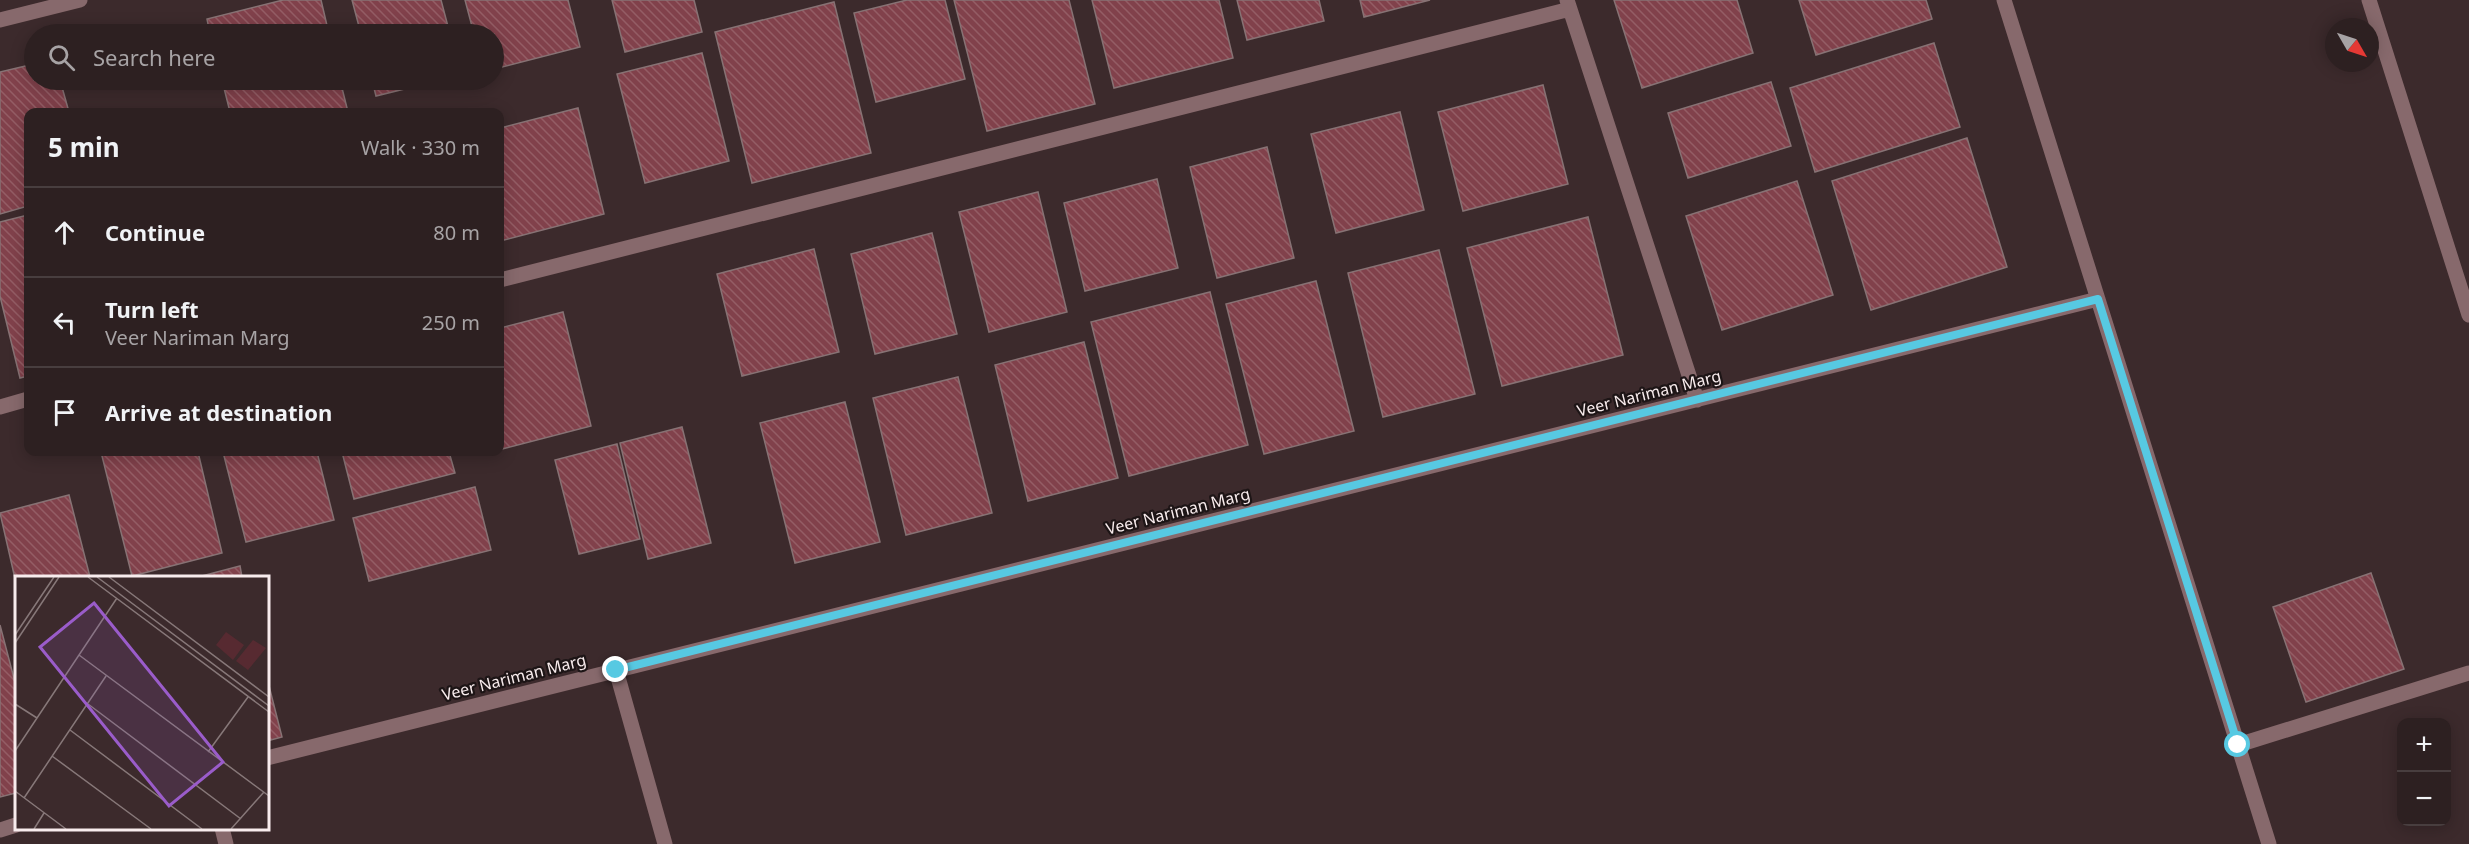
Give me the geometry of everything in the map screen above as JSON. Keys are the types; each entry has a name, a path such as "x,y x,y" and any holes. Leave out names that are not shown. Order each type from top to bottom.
{"street":[{"path":"0,20 80,0"},
{"path":"2004,0 2269,844"},
{"path":"2369,0 2469,315"},
{"path":"504,279 1569,4 1697,400"},
{"name":"Veer Nariman Marg","path":"268,758 2098,299"},
{"path":"0,407 24,400"},
{"path":"616,670 665,844"},
{"path":"2238,745 2469,672"},
{"path":"0,830 15,825"},
{"path":"222,829 226,844"}],"building":[{"path":"283,0 321,0 327,24 208,24 207,19"},
{"path":"352,0 441,0 447,24 358,24"},
{"path":"465,0 568,0 580,47 504,66 504,24 471,24"},
{"path":"612,0 694,0 702,32 625,52"},
{"path":"907,0 945,0 965,79 876,102 854,13"},
{"path":"954,0 1069,0 1095,104 987,131"},
{"path":"1092,0 1219,0 1233,58 1114,88"},
{"path":"1237,0 1319,0 1324,21 1247,40"},
{"path":"1360,0 1430,0 1364,17"},
{"path":"1614,0 1737,0 1753,53 1642,88"},
{"path":"1799,0 1926,0 1932,19 1816,55"},
{"path":"834,2 871,153 752,183 715,32"},
{"path":"1934,43 1960,127 1815,172 1790,88"},
{"path":"702,53 729,161 645,183 617,74"},
{"path":"24,66 24,90 63,90 68,108 24,108 24,207 0,214 0,72"},
{"path":"1771,82 1791,146 1688,178 1668,113"},
{"path":"1543,85 1568,184 1463,211 1438,112"},
{"path":"224,90 342,90 347,108 229,108"},
{"path":"374,90 400,90 376,96"},
{"path":"578,108 604,214 504,240 504,127"},
{"path":"1400,112 1424,210 1336,233 1311,134"},
{"path":"1967,138 2007,267 1871,310 1832,181"},
{"path":"1267,147 1294,258 1217,278 1190,167"},
{"path":"1157,179 1178,268 1085,291 1064,203"},
{"path":"1797,181 1833,295 1722,330 1686,216"},
{"path":"1038,192 1067,312 989,332 959,212"},
{"path":"24,216 24,377 20,378 0,296 0,222"},
{"path":"1588,217 1623,355 1502,386 1467,248"},
{"path":"932,233 957,334 875,354 851,254"},
{"path":"814,249 839,352 742,376 717,274"},
{"path":"1439,250 1475,394 1383,417 1348,273"},
{"path":"1316,281 1354,431 1264,454 1226,304"},
{"path":"1210,292 1248,445 1129,476 1091,322"},
{"path":"563,312 591,426 504,448 504,327"},
{"path":"1084,342 1118,478 1028,501 995,365"},
{"path":"958,377 992,513 906,535 873,398"},
{"path":"845,402 880,542 795,563 760,423"},
{"path":"682,427 711,543 648,559 620,443"},
{"path":"617,444 640,539 579,554 555,460"},
{"path":"102,456 199,456 222,553 132,576"},
{"path":"224,456 318,456 334,520 246,542"},
{"path":"343,456 450,456 455,473 354,499"},
{"path":"475,487 491,550 369,581 353,518"},
{"path":"69,495 90,576 15,576 15,579 0,513"},
{"path":"240,566 242,576 202,576"},
{"path":"2371,573 2404,669 2306,702 2273,607"},
{"path":"0,625 15,682 15,793 0,797"},
{"path":"268,682 282,737 268,741"}],"route":[{"path":"616,670 2098,299 2238,745"}]}
